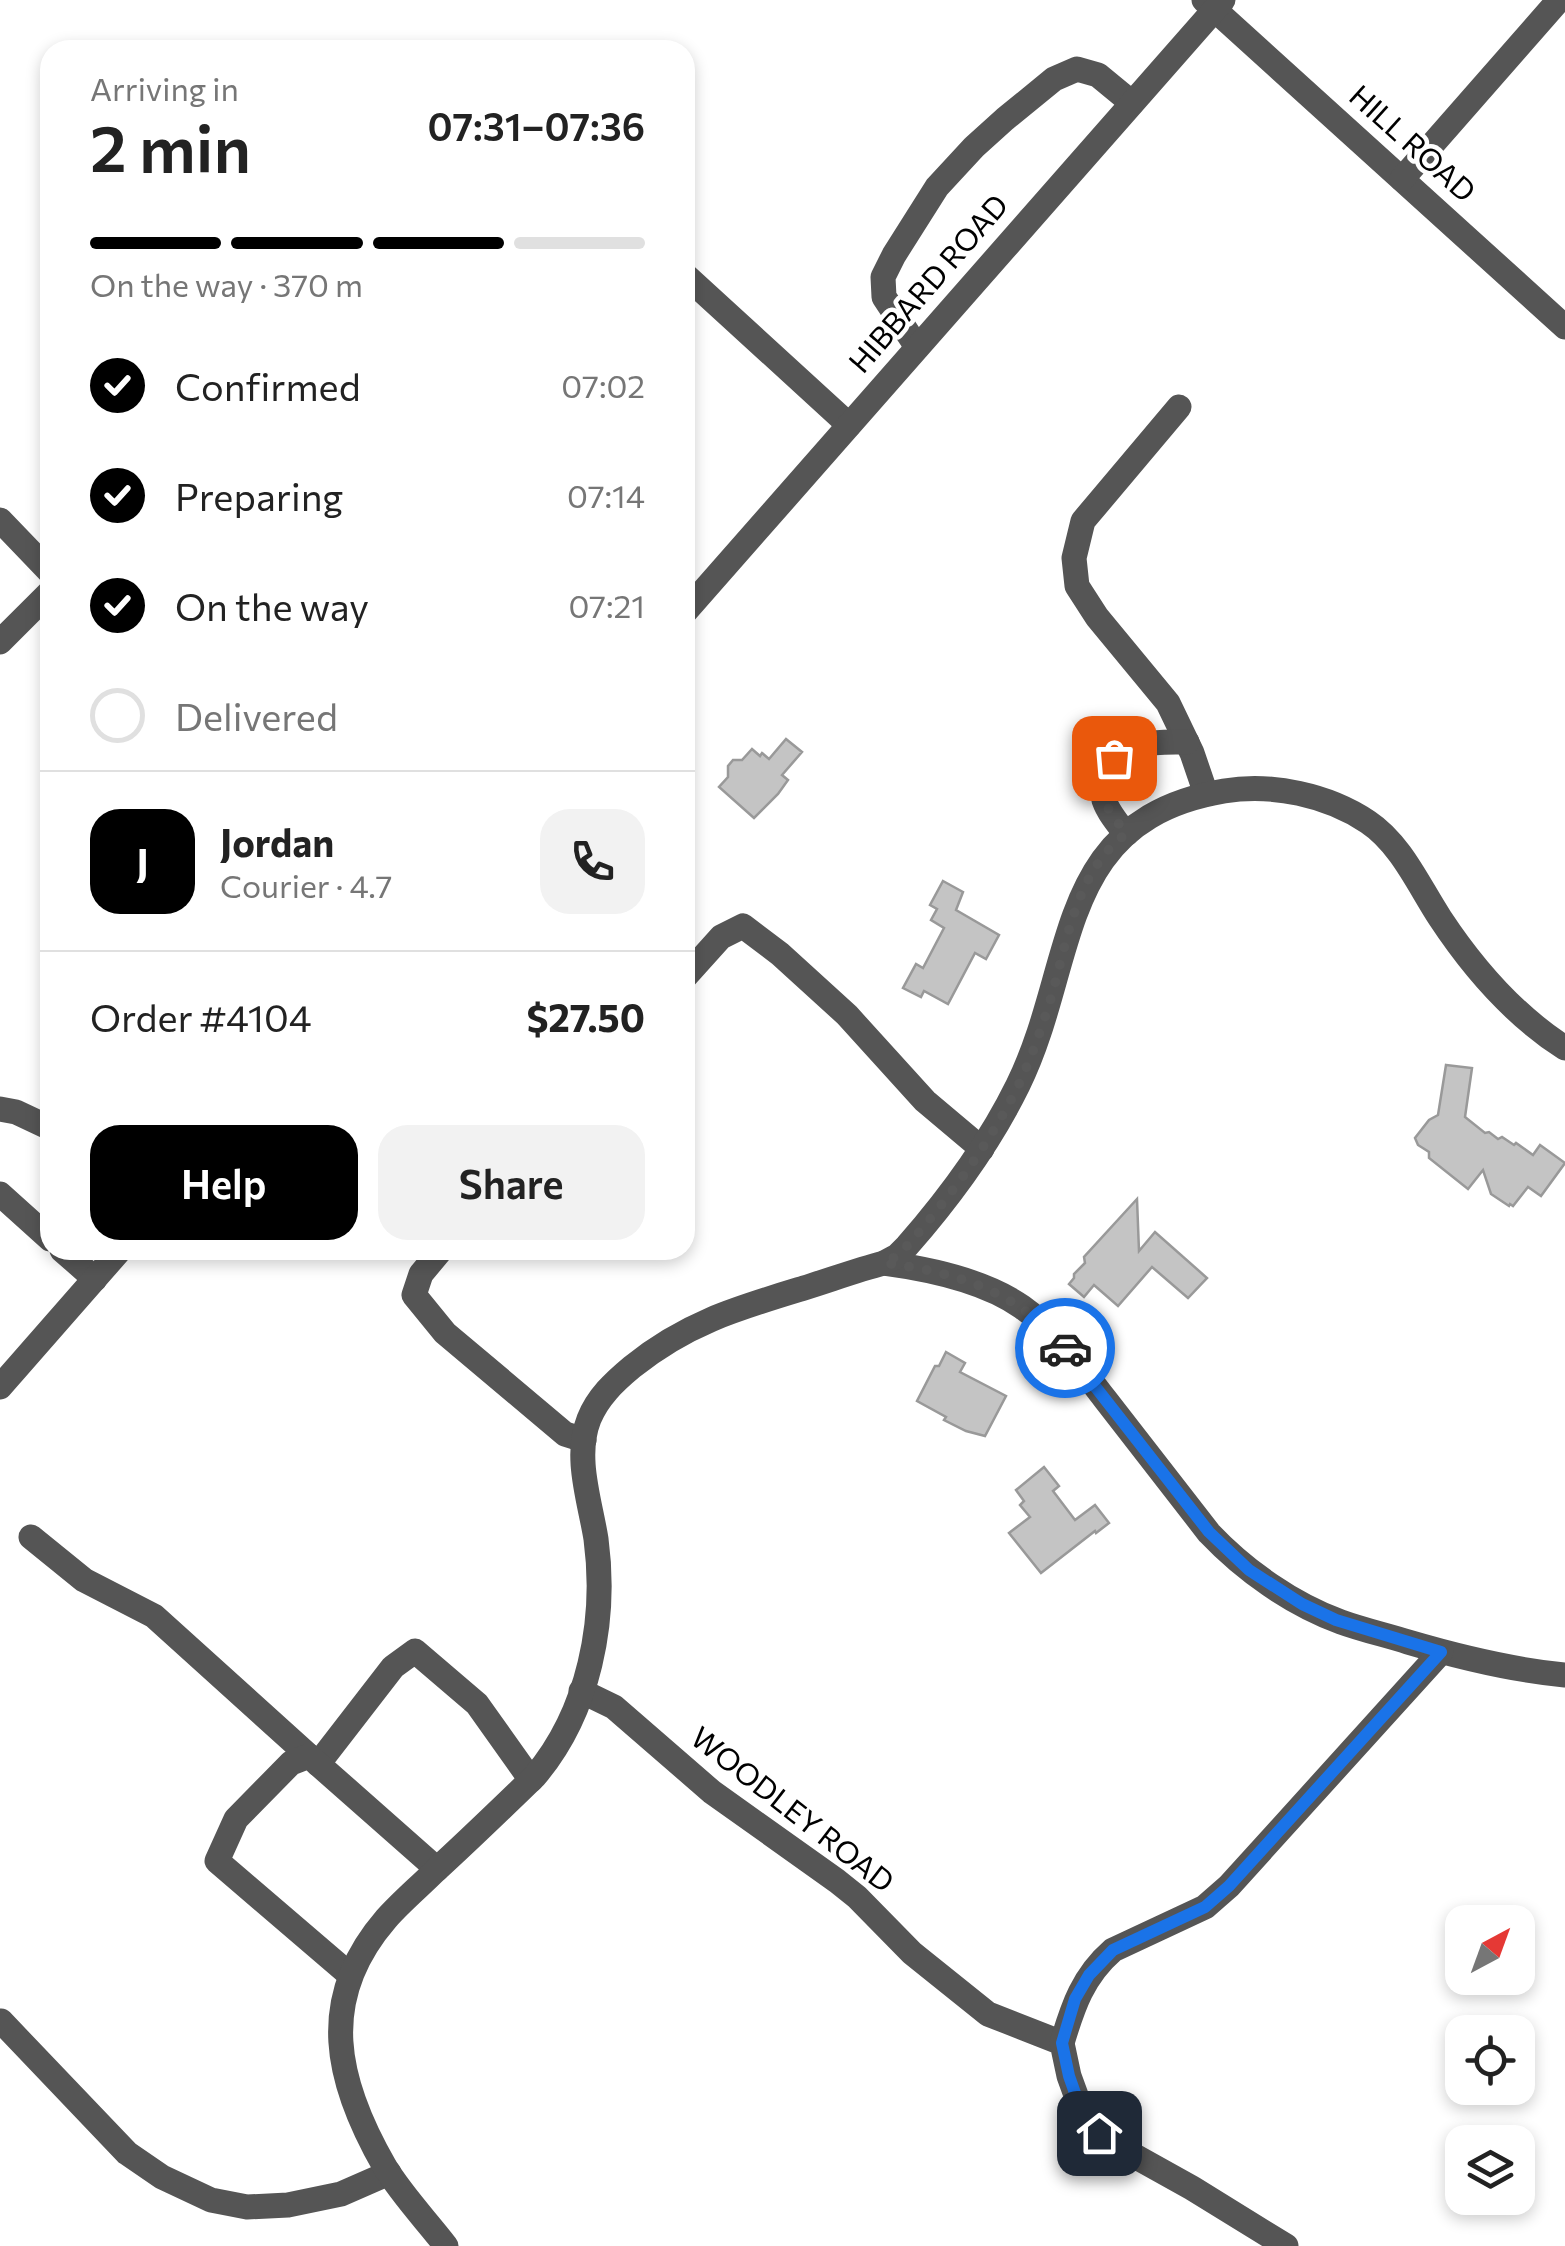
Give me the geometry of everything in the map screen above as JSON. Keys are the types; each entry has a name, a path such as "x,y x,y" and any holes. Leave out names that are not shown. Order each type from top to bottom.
{"street":[{"path":"1402,178 1558,0"},
{"name":"HILL ROAD","path":"1214,3 1565,326"},
{"name":"HIBBARD ROAD","path":"695,601 1132,103 1214,3"},
{"path":"916,348 884,296 883,277 937,187 1004,118 1054,79 1076,69 1098,75 1132,103"},
{"path":"695,284 849,425"},
{"path":"1178,407 1084,521 1074,558 1077,586 1168,703 1206,794"},
{"path":"0,520 40,562"},
{"path":"0,642 40,602"},
{"path":"1126,834 1105,804 1102,787 1114,758 1150,742 1187,742"},
{"path":"446,2246 389,2173 354,2100 344,2066 340,2011 350,1975 387,1918 531,1780 553,1755 574,1711 590,1664 600,1575 585,1478 587,1422 614,1383 687,1329 748,1305 884,1263 897,1256 927,1224 982,1149 1020,1083 1038,1040 1078,904 1100,860 1143,821 1176,803 1206,794 1240,788 1276,790 1336,804 1388,839 1442,922 1485,976 1542,1034 1565,1048"},
{"path":"695,966 722,937 743,926 847,1015 925,1102 982,1149"},
{"path":"0,1110 16,1112 40,1123"},
{"path":"0,1194 40,1229"},
{"path":"75,1260 95,1279"},
{"path":"0,1386 111,1260"},
{"path":"433,1260 421,1274 414,1295 445,1333 565,1434 584,1440"},
{"path":"884,1263 960,1279 1021,1306 1058,1340 1209,1532 1238,1561 1302,1604 1336,1620 1441,1652 1565,1675"},
{"path":"31,1537 84,1580 154,1616 437,1870"},
{"path":"350,1975 217,1861 236,1818 291,1763 314,1760 393,1667 415,1651 477,1704 531,1780"},
{"path":"1286,2246 1104,2139 1081,2110 1062,2043 1075,1999 1101,1960 1113,1950 1205,1907 1229,1886 1441,1652"},
{"name":"WOODLEY ROAD","path":"581,1691 614,1707 712,1792 857,1897 912,1952 988,2014 1062,2043"},
{"path":"2,2021 127,2153 162,2177 211,2200 247,2207 288,2205 341,2194 389,2173"}],"building":[{"path":"786,739 802,752 782,775 788,780 778,794 754,818 719,787 728,777 728,766 733,760 742,760 752,749 769,759"},
{"path":"943,881 963,892 956,910 999,935 986,959 975,953 948,1004 924,991 921,997 903,988 916,964 923,968 944,928 931,920 937,909 930,905"},
{"path":"1446,1065 1472,1068 1465,1117 1498,1139 1516,1143 1533,1155 1540,1145 1565,1163 1541,1196 1528,1187 1509,1206 1491,1194 1483,1170 1468,1189 1418,1145 1415,1138 1438,1115"},
{"path":"1137,1199 1139,1251 1155,1232 1207,1278 1188,1298 1152,1267 1118,1306 1094,1285 1084,1297 1069,1284 1074,1274 1085,1263 1084,1257"},
{"path":"946,1352 965,1363 960,1372 1006,1396 985,1436 944,1420 946,1417 917,1401"},
{"path":"1044,1467 1059,1486 1053,1491 1075,1520 1095,1505 1109,1523 1041,1573 1009,1533 1030,1517 1020,1505 1024,1501 1016,1490"}],"way so far":[{"path":"1065,1348 1037,1319 1003,1296 921,1268 884,1263 907,1246 965,1174 1020,1083 1038,1040 1078,904 1100,860 1126,834 1105,804 1102,787 1114,758"}],"route":[{"path":"1065,1348 1209,1532 1249,1570 1302,1604 1336,1620 1441,1652 1229,1886 1205,1907 1113,1950 1089,1975 1075,1999 1062,2043 1081,2110 1099,2133"}]}
